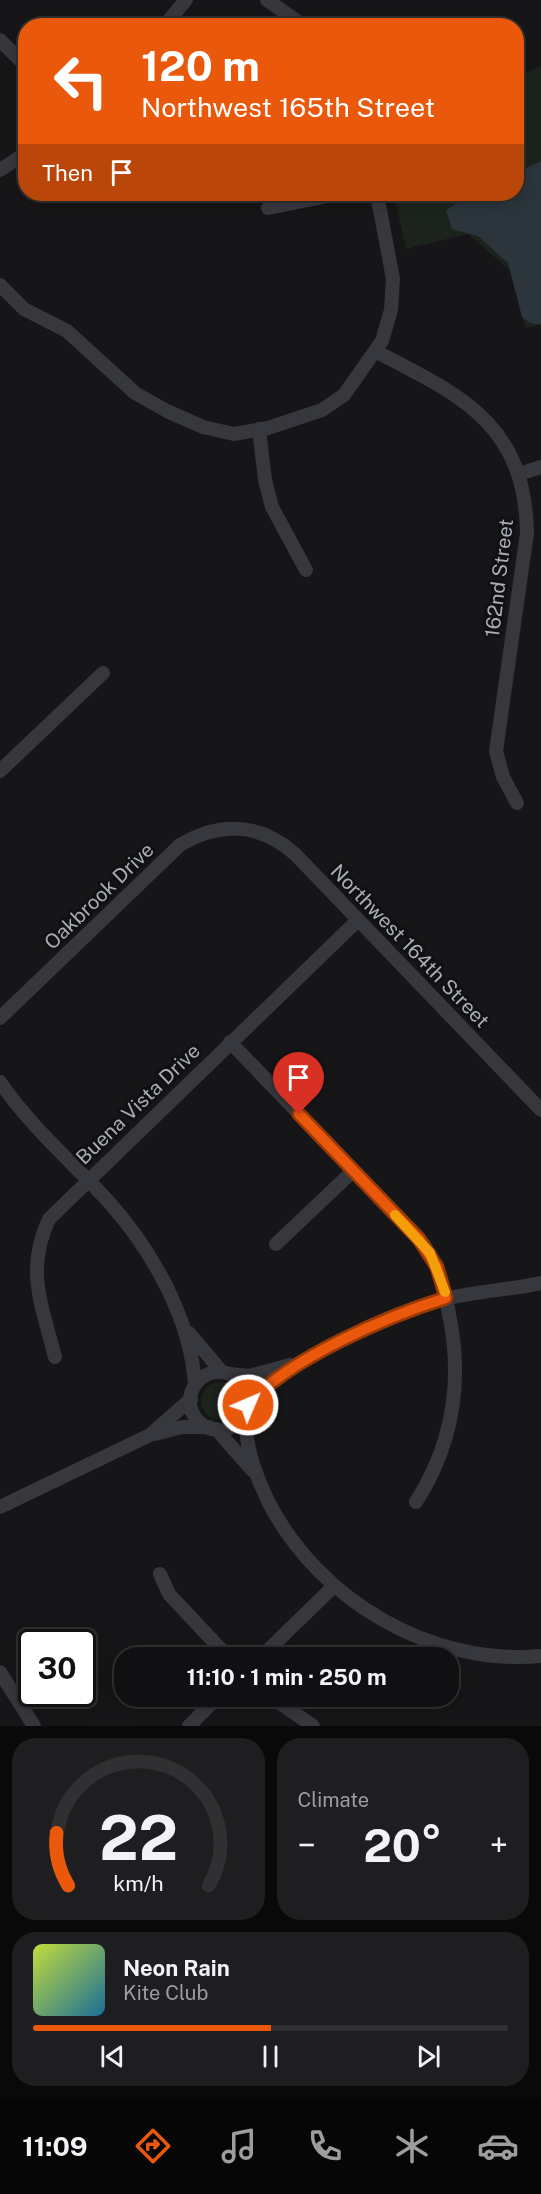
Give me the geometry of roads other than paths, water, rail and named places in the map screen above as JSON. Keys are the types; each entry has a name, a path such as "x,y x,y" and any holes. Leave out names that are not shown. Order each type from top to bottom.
{"street":[{"path":"171,18 186,0"},
{"path":"267,0 293,18"},
{"path":"0,40 18,58"},
{"path":"0,170 18,158"},
{"path":"268,208 303,201"},
{"path":"0,285 24,309 67,331 135,393 167,411 202,427 234,434 259,429 322,410 344,395 377,352 388,326 393,279 378,201"},
{"name":"162nd Street","path":"377,352 439,384 478,411 508,450 519,474 527,515 527,533 496,751 503,777 517,803"},
{"path":"259,429 265,480 272,507 306,570"},
{"path":"519,474 541,467"},
{"path":"0,771 103,673"},
{"name":"Northwest 164th Street","path":"239,828 269,835 282,843 541,1110"},
{"name":"Oakbrook Drive","path":"0,1018 180,845 208,831 239,828"},
{"name":"Buena Vista Drive","path":"55,1357 37,1286 35,1263 39,1240 49,1219 358,920"},
{"path":"230,1042 430,1253 446,1298 457,1368 452,1418 437,1465 416,1502"},
{"path":"0,1082 31,1122 87,1180 140,1244 183,1326 226,1373 242,1383 247,1408 246,1436 254,1471 286,1531 300,1551 334,1586 386,1622 439,1644 487,1654 541,1656"},
{"path":"276,1244 353,1171"},
{"path":"0,1508 150,1435 182,1427 231,1427 265,1386 298,1363 396,1316 446,1298 541,1283"},
{"path":"183,1326 195,1385 191,1399 197,1419 213,1428 254,1471"},
{"path":"195,1385 207,1375 226,1373 249,1376 298,1363"},
{"path":"150,1435 191,1399"},
{"path":"159,1574 169,1594 219,1647"},
{"path":"271,1647 334,1586"},
{"path":"0,1672 34,1726"},
{"path":"189,1726 208,1707"},
{"path":"286,1707 313,1726"}]}
